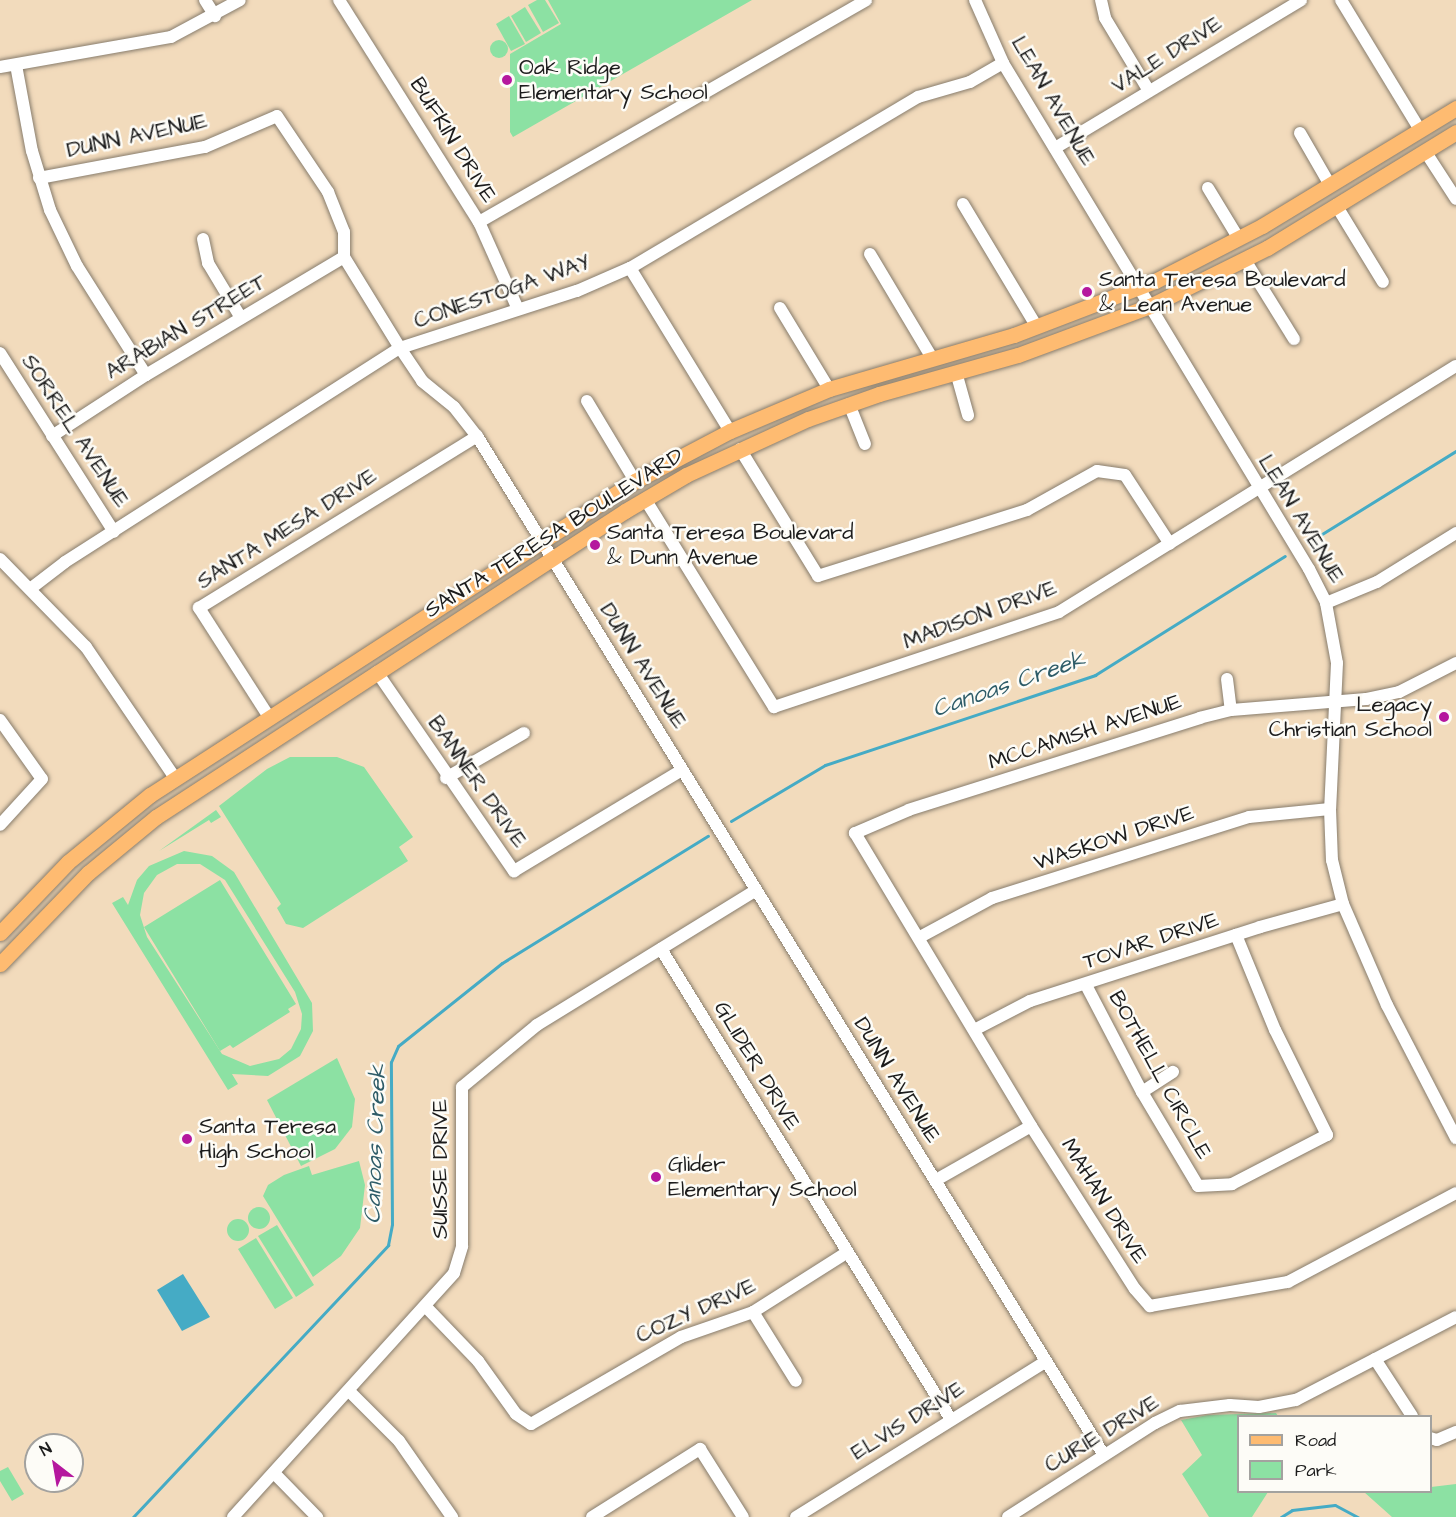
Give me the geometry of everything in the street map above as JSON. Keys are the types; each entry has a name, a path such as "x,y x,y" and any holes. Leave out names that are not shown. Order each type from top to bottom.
{"main road":[{"name":"SANTA TERESA BOULEVARD","path":"0,933 91,841 175,778 635,481 730,430 830,389 1037,327 1140,288 1239,239 1456,108"},
{"name":"SANTA TERESA BOULEVARD","path":"0,964 72,888 134,833 377,672 645,499 740,449 849,404 1052,344 1150,306 1245,260 1456,132"}],"street":[{"path":"206,0 215,16"},
{"path":"0,67 152,42 215,16 240,0"},
{"name":"BUFKIN DRIVE","path":"339,0 479,222 518,309"},
{"path":"479,222 866,0"},
{"name":"LEAN AVENUE","path":"975,0 1004,63 1309,569 1326,603 1337,663 1330,809 1332,860 1342,904 1387,1005 1456,1138"},
{"path":"1101,0 1106,18 1149,91"},
{"name":"VALE DRIVE","path":"1055,148 1301,0"},
{"path":"1341,0 1420,130"},
{"name":"CONESTOGA WAY","path":"30,589 65,562 400,348 577,291 630,268 918,97 970,82 1004,63"},
{"path":"16,65 39,178 63,239 146,375"},
{"name":"DUNN AVENUE","path":"39,178 205,147 277,116 338,212 344,232 344,257 400,348 422,381 454,407 477,435 754,891 936,1180 1045,1362 1104,1455"},
{"path":"1300,133 1330,185"},
{"path":"1425,151 1456,199"},
{"path":"1208,188 1239,239"},
{"path":"963,204 1037,327"},
{"path":"1336,205 1383,282"},
{"path":"203,239 208,263 241,318"},
{"path":"870,254 932,358"},
{"name":"ARABIAN STREET","path":"52,436 146,375 344,257"},
{"path":"1245,260 1294,339"},
{"path":"630,268 730,430"},
{"path":"780,308 830,389"},
{"name":"SORREL AVENUE","path":"0,352 114,532"},
{"name":"MADISON DRIVE","path":"645,499 774,707 1059,612 1456,366"},
{"path":"956,372 968,415"},
{"path":"587,401 635,481"},
{"path":"849,404 865,444"},
{"name":"SANTA MESA DRIVE","path":"269,717 200,608 477,435"},
{"path":"740,449 818,576 1027,510 1097,471 1125,475 1170,544"},
{"path":"1326,603 1377,582 1456,533"},
{"path":"0,559 86,647 175,778"},
{"name":"MCCAMISH AVENUE","path":"855,833 909,810 1231,710 1398,692 1456,663"},
{"name":"BANNER DRIVE","path":"377,672 446,778 514,871 682,770"},
{"path":"1227,679 1231,710"},
{"path":"0,720 42,779 0,825"},
{"path":"446,778 524,733"},
{"name":"WASKOW DRIVE","path":"920,938 992,898 1249,817 1330,809"},
{"name":"MAHAN DRIVE","path":"855,833 976,1029 1031,1125 1135,1289 1150,1306 1288,1282 1456,1193"},
{"name":"SUISSE DRIVE","path":"233,1517 427,1308 460,1262 462,1087 537,1025 754,891"},
{"name":"TOVAR DRIVE","path":"976,1029 1030,1001 1086,985 1236,935 1342,904"},
{"name":"BOTHELL CIRCLE","path":"1086,985 1142,1092 1198,1186 1232,1184 1327,1135 1275,1030 1236,935"},
{"name":"GLIDER DRIVE","path":"661,949 846,1253 951,1418"},
{"path":"1142,1092 1173,1072"},
{"path":"936,1180 1031,1125"},
{"name":"COZY DRIVE","path":"427,1308 478,1361 516,1414 531,1424 681,1338 753,1312 846,1253"},
{"path":"753,1312 796,1381"},
{"name":"CURIE DRIVE","path":"1008,1517 1104,1455 1180,1411 1230,1405 1260,1407 1296,1400 1456,1317"},
{"path":"1375,1359 1411,1415"},
{"name":"ELVIS DRIVE","path":"796,1517 951,1418 1045,1362"},
{"path":"350,1392 399,1441 452,1517"},
{"path":"1432,1438 1437,1440 1456,1432"},
{"path":"592,1517 700,1449 743,1517"},
{"path":"274,1473 317,1517"}],"green space":[{"path":"537,0 545,0 559,23 543,32 528,5"},
{"path":"548,0 752,0 513,137 510,132 510,54 561,24"},
{"path":"525,7 541,33 526,42 511,16"},
{"path":"509,16 525,44 511,51 496,24"},
{"path":"499,40 505,43 508,49 505,55 499,58 493,55 490,49 493,43"},
{"path":"290,757 337,757 364,767 413,837 399,847 408,861 303,928 286,924 277,908 281,904 219,806 267,769"},
{"path":"216,810 221,817 211,823 209,820 159,851"},
{"path":"184,851 212,856 234,872 312,1003 313,1031 300,1056 268,1076 232,1074 238,1084 228,1090 112,903 123,897 128,905 137,880 149,866","holes":["177,864 200,864 225,880 295,992 302,1014 301,1029 291,1049 279,1059 250,1066 222,1054 147,937 140,915 144,893 157,875"]},
{"path":"220,880 296,1004 288,1009 290,1012 233,1048 230,1045 220,1051 144,927"},
{"path":"337,1058 355,1099 352,1127 335,1149 301,1166 267,1100"},
{"path":"359,1161 365,1185 360,1228 341,1256 313,1277 263,1196 268,1185 284,1175 309,1166 312,1175"},
{"path":"259,1207 267,1210 270,1218 267,1226 259,1229 251,1226 248,1218 251,1210"},
{"path":"238,1219 246,1222 249,1230 246,1238 238,1241 230,1238 227,1230 230,1222"},
{"path":"277,1225 314,1285 296,1297 258,1236"},
{"path":"256,1238 293,1298 275,1309 238,1249"},
{"path":"1276,1413 1277,1415 1237,1415 1237,1493 1267,1493 1252,1517 1209,1517 1182,1474 1202,1455 1181,1420 1208,1415"},
{"path":"8,1467 24,1494 12,1501 0,1481 0,1471"},
{"path":"1456,1484 1456,1517 1392,1517 1365,1493 1432,1493 1432,1487"}],"water":[{"path":"183,1274 210,1317 182,1331 157,1290"}],"waterway":[{"name":"Canoas Creek","path":"1309,542 1456,451"},
{"name":"Canoas Creek","path":"731,821 825,765 1095,675 1285,556"},
{"name":"Canoas Creek","path":"133,1517 388,1245 392,1224 391,1062 398,1046 502,963 708,836"},
{"path":"1281,1517 1292,1510 1335,1505 1358,1517"}],"place":[{"name":"Oak Ridge Elementary School","path":"507,80"},
{"name":"Santa Teresa Boulevard & Lean Avenue","path":"1087,292"},
{"name":"Santa Teresa Boulevard & Dunn Avenue","path":"595,545"},
{"name":"Legacy Christian School","path":"1444,717"},
{"name":"Santa Teresa High School","path":"187,1139"},
{"name":"Glider Elementary School","path":"656,1177"}]}
